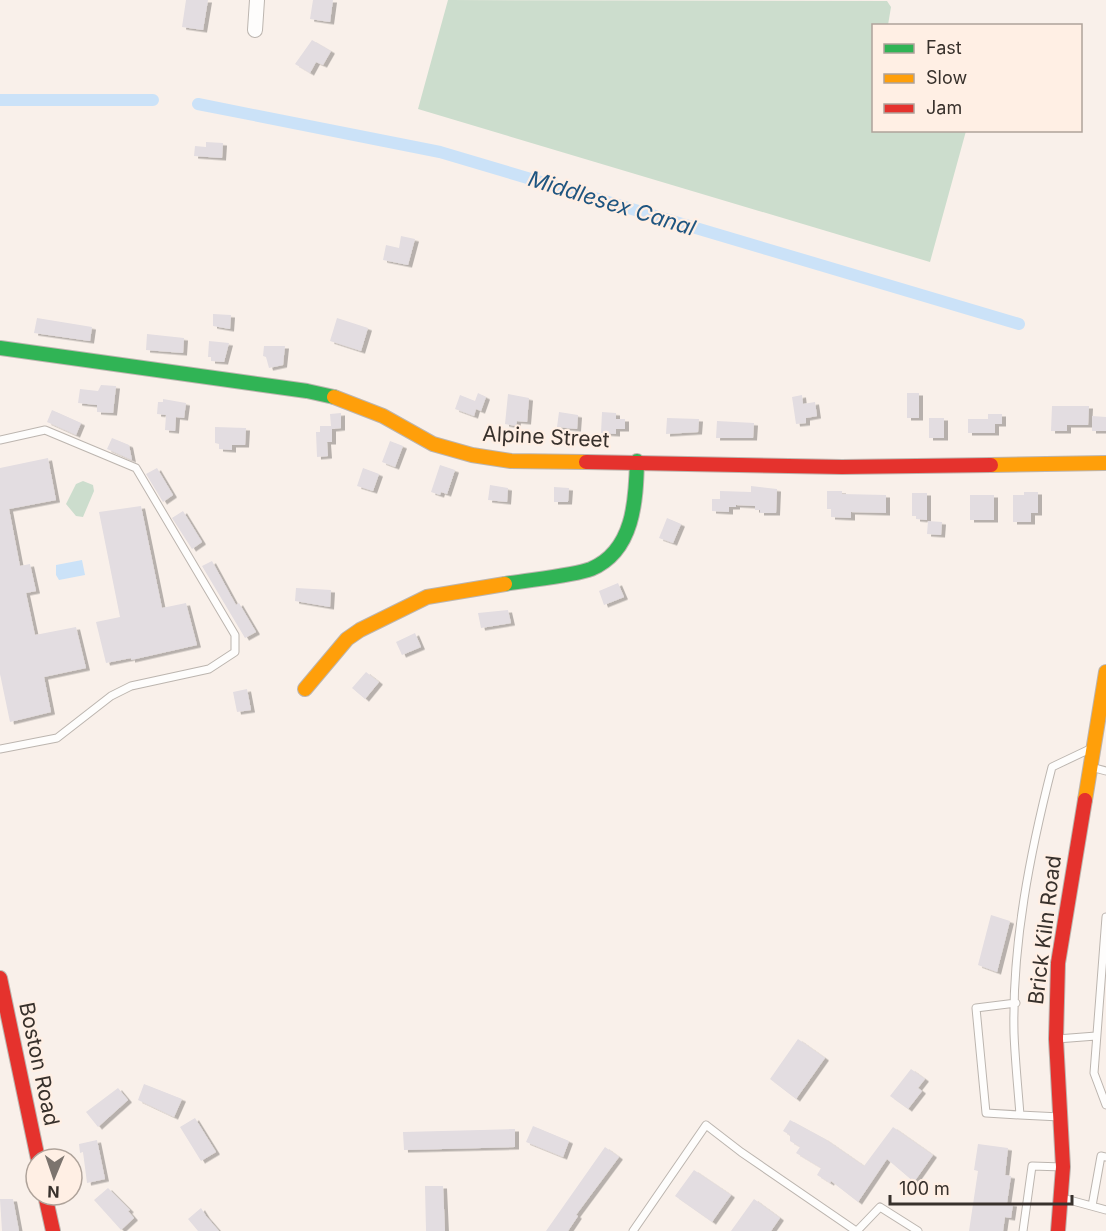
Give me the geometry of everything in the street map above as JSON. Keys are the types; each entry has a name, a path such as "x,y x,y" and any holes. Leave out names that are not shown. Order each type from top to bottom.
{"street":[{"path":"255,30 257,0"},
{"name":"Alpine Street","path":"0,348 40,356 272,386 334,397 383,416 433,444 471,455 511,461 637,461 842,467 1106,463"},
{"path":"305,689 348,639 360,630 428,597 591,569 609,557 624,540 633,520 637,461"},
{"name":"Brick Kiln Road","path":"1058,1231 1063,1167 1056,1039 1058,963 1106,672"},
{"name":"Boston Road","path":"0,978 35,1147"},
{"path":"48,1207 53,1231"}],"lane":[{"path":"0,440 45,430 136,468 234,635 235,652 209,669 131,686 111,696 57,738 0,749"},
{"path":"1020,1115 1014,1033 1019,938 1039,818 1052,767 1094,747"},
{"path":"1091,767 1106,771"},
{"path":"1106,917 1094,1073 1106,1105"},
{"path":"1016,1003 976,1008 986,1113 1060,1117"},
{"path":"1056,1039 1096,1036"},
{"path":"633,1231 706,1125 741,1152 857,1231 880,1207 918,1231"},
{"path":"1092,1206 1101,1156 1106,1157"},
{"path":"1023,1231 1032,1166 1063,1167"},
{"path":"1062,1198 1106,1210"}],"green space":[{"path":"448,0 887,1 891,7 888,24 872,24 872,132 966,132 930,262 418,109"},
{"path":"83,481 93,485 94,491 83,517 76,516 66,504 76,484"}],"water":[{"path":"82,560 85,575 59,580 56,575 56,565"}],"building":[{"path":"186,0 208,0 203,30 182,27"},
{"path":"313,0 333,0 330,22 310,19"},
{"path":"312,40 331,51 323,65 316,62 310,73 295,64"},
{"path":"206,142 223,143 222,158 194,156 195,146 206,147"},
{"path":"401,236 415,239 408,265 383,260 386,245 399,248"},
{"path":"213,314 231,315 230,329 213,326"},
{"path":"37,318 92,327 90,341 34,333"},
{"path":"337,318 368,328 361,351 330,341"},
{"path":"147,334 184,338 183,353 146,350"},
{"path":"209,341 229,343 224,362 211,361 211,357 208,357"},
{"path":"264,346 285,346 283,365 269,368 266,357 263,356"},
{"path":"101,385 116,386 113,413 97,412 97,405 78,403 80,389 98,391"},
{"path":"478,393 486,397 481,411 476,409 474,416 455,409 460,395 475,401"},
{"path":"907,393 919,393 919,418 907,418"},
{"path":"508,394 529,398 527,422 517,421 516,426 505,424"},
{"path":"802,395 803,404 815,402 817,416 806,418 806,423 796,424 792,397"},
{"path":"163,399 186,403 184,418 176,417 175,431 165,430 166,415 157,414 158,402 163,402"},
{"path":"1052,406 1089,406 1088,425 1067,425 1067,431 1051,431"},
{"path":"52,410 81,423 76,435 47,422"},
{"path":"559,412 578,415 577,429 557,427"},
{"path":"602,412 616,413 616,419 625,419 625,429 616,429 616,434 601,433"},
{"path":"341,413 341,428 332,429 332,442 327,442 328,456 317,457 316,432 320,432 320,426 331,426 330,414"},
{"path":"988,414 1002,414 1002,424 995,424 995,433 968,433 968,419 988,419"},
{"path":"1092,416 1106,417 1106,431 1092,431"},
{"path":"667,418 699,419 698,432 666,434"},
{"path":"929,418 944,418 944,438 929,438"},
{"path":"717,421 754,423 753,438 716,438"},
{"path":"215,427 246,428 245,445 232,445 232,450 219,449 219,444 215,443"},
{"path":"112,438 129,445 132,460 107,449"},
{"path":"390,441 403,446 395,467 382,462"},
{"path":"48,458 56,500 9,509 20,566 30,564 36,591 26,593 35,635 76,627 86,668 44,677 51,712 10,722 0,674 0,468"},
{"path":"440,465 455,470 447,494 441,492 440,495 431,492"},
{"path":"157,468 173,495 163,502 146,474"},
{"path":"363,468 379,474 373,491 357,486"},
{"path":"490,485 508,488 507,502 488,500"},
{"path":"751,486 777,489 776,513 760,513 760,510 755,510 755,506 736,505 736,507 729,507 729,512 712,511 712,499 720,499 720,491 751,492"},
{"path":"554,487 569,488 568,502 554,502"},
{"path":"827,491 842,491 842,494 886,495 886,513 851,512 851,518 831,517 831,509 827,509"},
{"path":"1024,492 1038,492 1038,513 1031,513 1031,522 1013,522 1013,495 1024,495"},
{"path":"912,493 927,493 927,520 916,519 916,516 912,516"},
{"path":"970,495 994,495 994,520 970,520"},
{"path":"141,506 162,608 186,603 197,645 131,660 131,658 106,663 96,622 120,617 99,512"},
{"path":"183,511 202,542 192,549 172,518"},
{"path":"667,518 681,524 673,543 659,538"},
{"path":"928,521 942,522 941,535 927,534"},
{"path":"212,561 236,605 239,603 256,632 245,638 202,566"},
{"path":"618,583 624,597 604,605 599,591"},
{"path":"296,588 331,590 330,607 295,601"},
{"path":"508,610 511,623 481,628 478,613"},
{"path":"415,633 421,647 402,655 396,642"},
{"path":"366,672 379,682 365,699 352,688"},
{"path":"247,689 251,710 237,712 233,692"},
{"path":"991,915 1010,921 997,972 978,965"},
{"path":"798,1039 825,1058 796,1099 770,1079"},
{"path":"911,1069 925,1079 918,1088 922,1091 908,1109 890,1096"},
{"path":"144,1084 182,1099 174,1117 138,1100"},
{"path":"118,1088 128,1100 98,1127 86,1112"},
{"path":"195,1118 216,1152 201,1161 180,1127"},
{"path":"790,1120 825,1139 864,1166 893,1127 933,1155 914,1182 887,1159 858,1202 831,1181 830,1183 817,1175 821,1168 796,1153 800,1147 790,1141 790,1135 783,1131"},
{"path":"533,1126 569,1141 563,1157 526,1142"},
{"path":"515,1129 515,1147 404,1150 403,1132"},
{"path":"97,1140 105,1179 87,1183 84,1147 79,1147 79,1144"},
{"path":"978,1144 1008,1148 1005,1175 1011,1176 1007,1203 1013,1204 1011,1218 1005,1217 1003,1231 969,1231 978,1171 974,1170"},
{"path":"605,1147 619,1157 576,1215 578,1216 568,1231 546,1231"},
{"path":"694,1170 731,1195 712,1222 675,1196"},
{"path":"425,1186 443,1186 445,1231 426,1231"},
{"path":"108,1188 130,1210 128,1211 134,1218 121,1230 94,1200"},
{"path":"0,1199 13,1199 19,1231 2,1231"},
{"path":"754,1199 780,1218 771,1231 731,1231"},
{"path":"201,1208 219,1231 198,1231 188,1219"}],"waterway":[{"name":"Middlesex Canal","path":"0,100 153,100"},
{"name":"Middlesex Canal","path":"198,104 440,152 1019,324"}],"traffic: fast":[{"path":"0,348 307,391 334,397"},
{"path":"505,584 583,571 605,561 616,550 630,523 637,461"}],"traffic: slow":[{"path":"334,397 383,416 433,444 472,455 511,461 586,462"},
{"path":"991,465 1106,463"},
{"path":"305,689 347,639 360,630 427,597 505,584"},
{"path":"1085,800 1106,672"}],"traffic: jam":[{"path":"586,462 842,467 991,465"},
{"path":"1058,1231 1063,1167 1056,1039 1058,963 1085,800"},
{"path":"0,978 35,1147"},
{"path":"48,1207 53,1231"}]}
